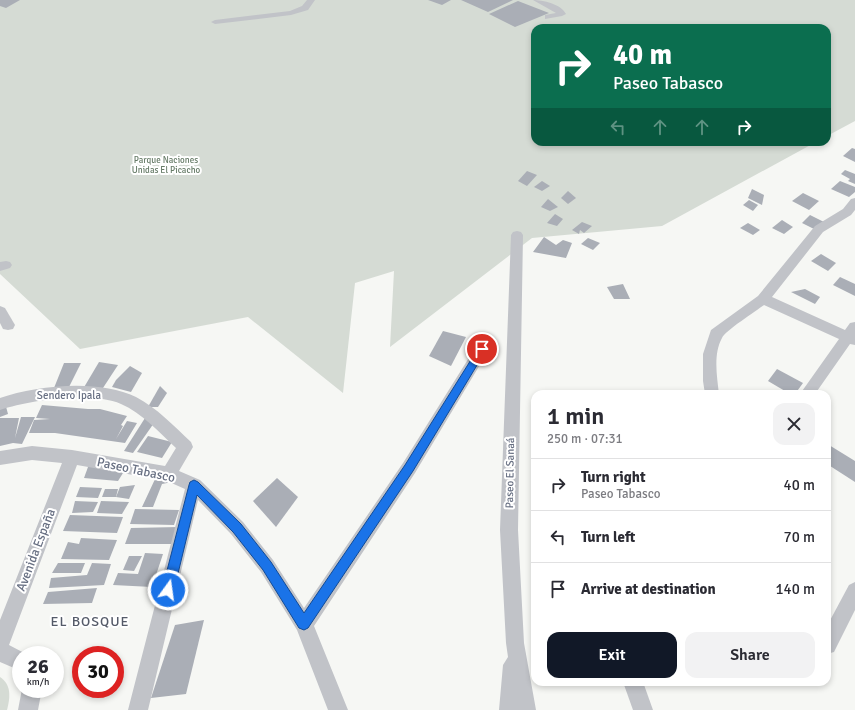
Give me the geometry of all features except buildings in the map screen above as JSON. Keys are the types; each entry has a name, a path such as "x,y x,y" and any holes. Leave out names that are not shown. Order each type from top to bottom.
{"street":[{"path":"215,22 291,13 305,8 311,0"},
{"path":"537,0 561,12 562,14 548,17"},
{"path":"712,390 710,354 716,334 763,299 819,229 847,212 855,202"},
{"name":"Paseo El Sanaá","path":"517,235 509,506 515,643 526,710"},
{"path":"763,299 853,334 810,390"},
{"path":"0,311 8,325"},
{"path":"304,624 409,468 482,349"},
{"name":"Sendero Ipala","path":"0,404 32,395 55,393 102,394 123,398 140,408 185,447 168,474"},
{"name":"Paseo Tabasco","path":"0,458 32,453 72,457 168,474 194,485 237,528 267,566 304,624 335,709"},
{"name":"Avenida España","path":"0,644 72,457"},
{"path":"138,710 194,485"},
{"path":"831,637 855,591"},
{"path":"509,710 515,643"},
{"path":"0,652 12,656"},
{"path":"634,686 643,710"},
{"path":"28,710 30,698"}],"green space":[{"name":"Parque Naciones Unidas El Picacho","path":"0,0 855,0 855,121 831,134 831,24 531,24 531,146 809,146 662,226 532,238 390,347 394,271 355,283 343,393 248,317 80,349 0,274"},
{"path":"0,677 7,684 9,692 7,710 0,710"}],"district":[{"name":"EL BOSQUE","path":"90,621"}],"route":[{"path":"168,590 194,485 237,528 267,566 304,624 409,468 482,349"}]}
